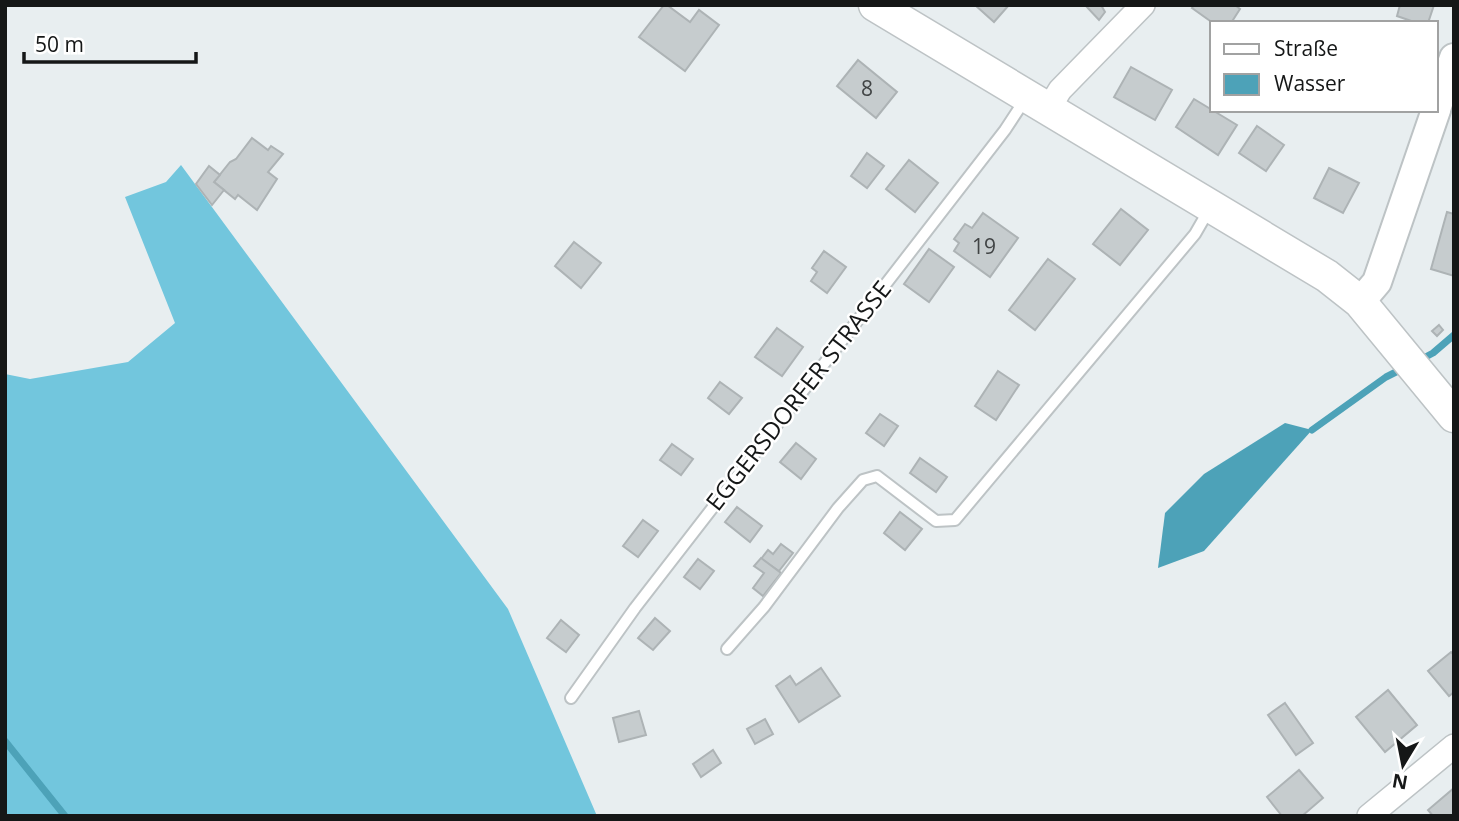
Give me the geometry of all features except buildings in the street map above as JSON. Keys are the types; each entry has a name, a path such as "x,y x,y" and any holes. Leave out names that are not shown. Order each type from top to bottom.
{"main road":[{"path":"875,5 1326,276 1360,302 1454,416"}],"street":[{"path":"1038,102 1060,90 1143,5"},
{"path":"1438,104 1454,58"},
{"path":"1360,302 1377,282 1435,112"},
{"path":"1369,816 1454,746"}],"lane":[{"name":"EGGERSDORFER STRASSE","path":"571,698 635,608 1005,130 1038,102"},
{"path":"727,649 764,607 838,508 863,480 877,476 936,521 955,520 1195,234 1212,206"}],"shaded area":[{"path":"181,165 508,609 597,816 5,816 5,374 30,379 128,362 175,323 125,197 166,182"}],"water":[{"path":"1285,423 1312,430 1204,551 1158,568 1165,513 1204,474"}],"waterway":[{"path":"1418,361 1433,353 1454,335"},
{"path":"1312,430 1386,377 1404,368"},
{"path":"5,741 65,816"}]}
